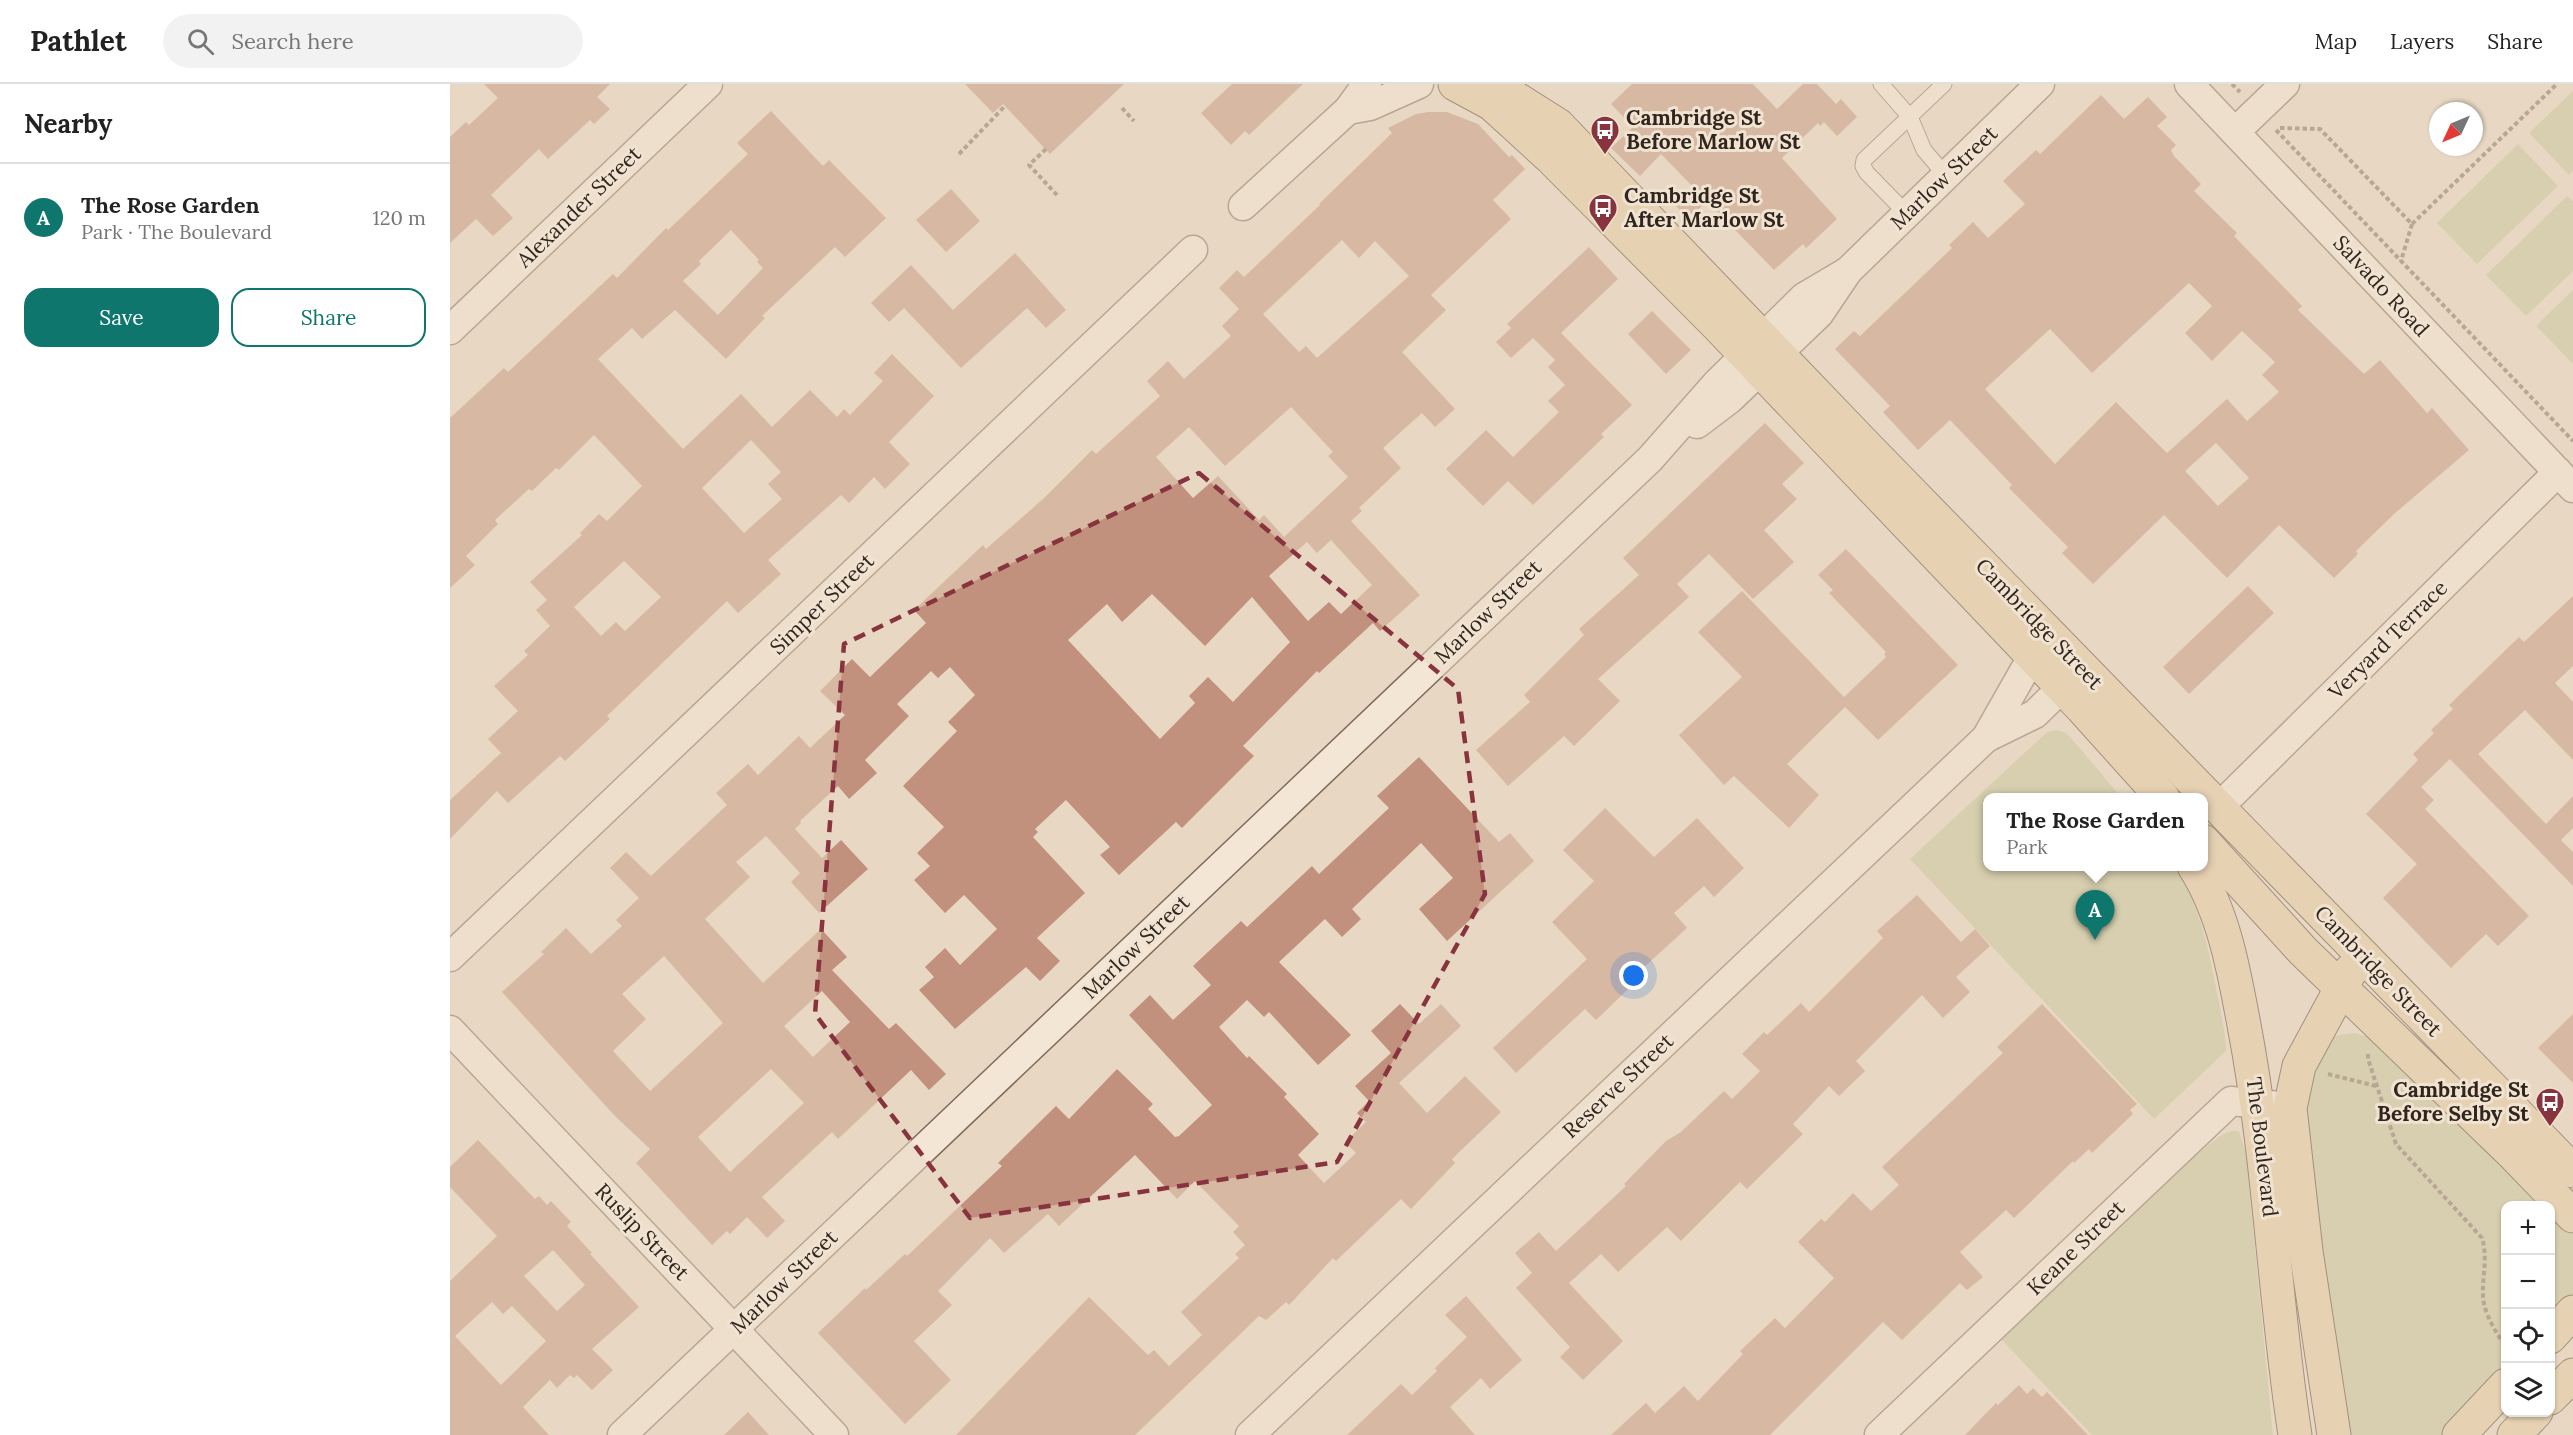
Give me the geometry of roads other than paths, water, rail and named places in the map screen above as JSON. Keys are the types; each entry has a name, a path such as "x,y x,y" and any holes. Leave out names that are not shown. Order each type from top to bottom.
{"main road":[{"name":"Cambridge Street","path":"1455,84 1492,104 1520,128 1762,354 2072,679 2201,793"},
{"name":"Cambridge Street","path":"1498,84 1509,94 1558,125 2032,657 2072,679 2092,719 2159,793"},
{"path":"2092,719 2138,793"},
{"name":"Cambridge Street","path":"2208,799 2573,1171"},
{"name":"Cambridge Street","path":"2208,846 2341,989 2515,1156 2573,1216"},
{"name":"The Boulevard","path":"2196,871 2217,916 2274,1106 2306,1251 2334,1435"},
{"name":"The Boulevard","path":"2295,1435 2274,1106 2299,1066 2360,952"},
{"path":"2555,1331 2573,1312"},
{"path":"2555,1393 2573,1375"},
{"path":"2459,1435 2501,1389"},
{"path":"2514,1435 2532,1417"}],"street":[{"name":"Alexander Street","path":"450,330 708,84"},
{"path":"1243,206 1348,110 1367,84"},
{"path":"1348,110 1370,106 1419,84"},
{"name":"Marlow Street","path":"622,1435 1650,459 1730,399 1804,297 1848,271 2040,84"},
{"name":"Salvado Road","path":"2189,84 2565,480"},
{"path":"2235,132 2285,84"},
{"name":"Simper Street","path":"450,957 1193,250"},
{"name":"Veryard Terrace","path":"2218,808 2565,480"},
{"name":"Reserve Street","path":"1250,1435 1986,738 2032,657"},
{"name":"Reserve Street","path":"1986,738 2035,714 2072,679"},
{"name":"Ruslip Street","path":"450,1030 834,1435"},
{"name":"Keane Street","path":"1879,1435 2231,1101 2274,1106"}],"lane":[{"path":"1881,84 1910,117 1924,150 1946,176"},
{"path":"1907,214 1882,191 1863,166 1864,160 1944,84"}],"place":[{"name":"Cambridge St Before Marlow St","path":"1605,156"},
{"name":"Cambridge St After Marlow St","path":"1603,234"},
{"name":"The Rose Garden","path":"2095,940"},
{"name":"Cambridge St Before Selby St","path":"2550,1128"}]}
